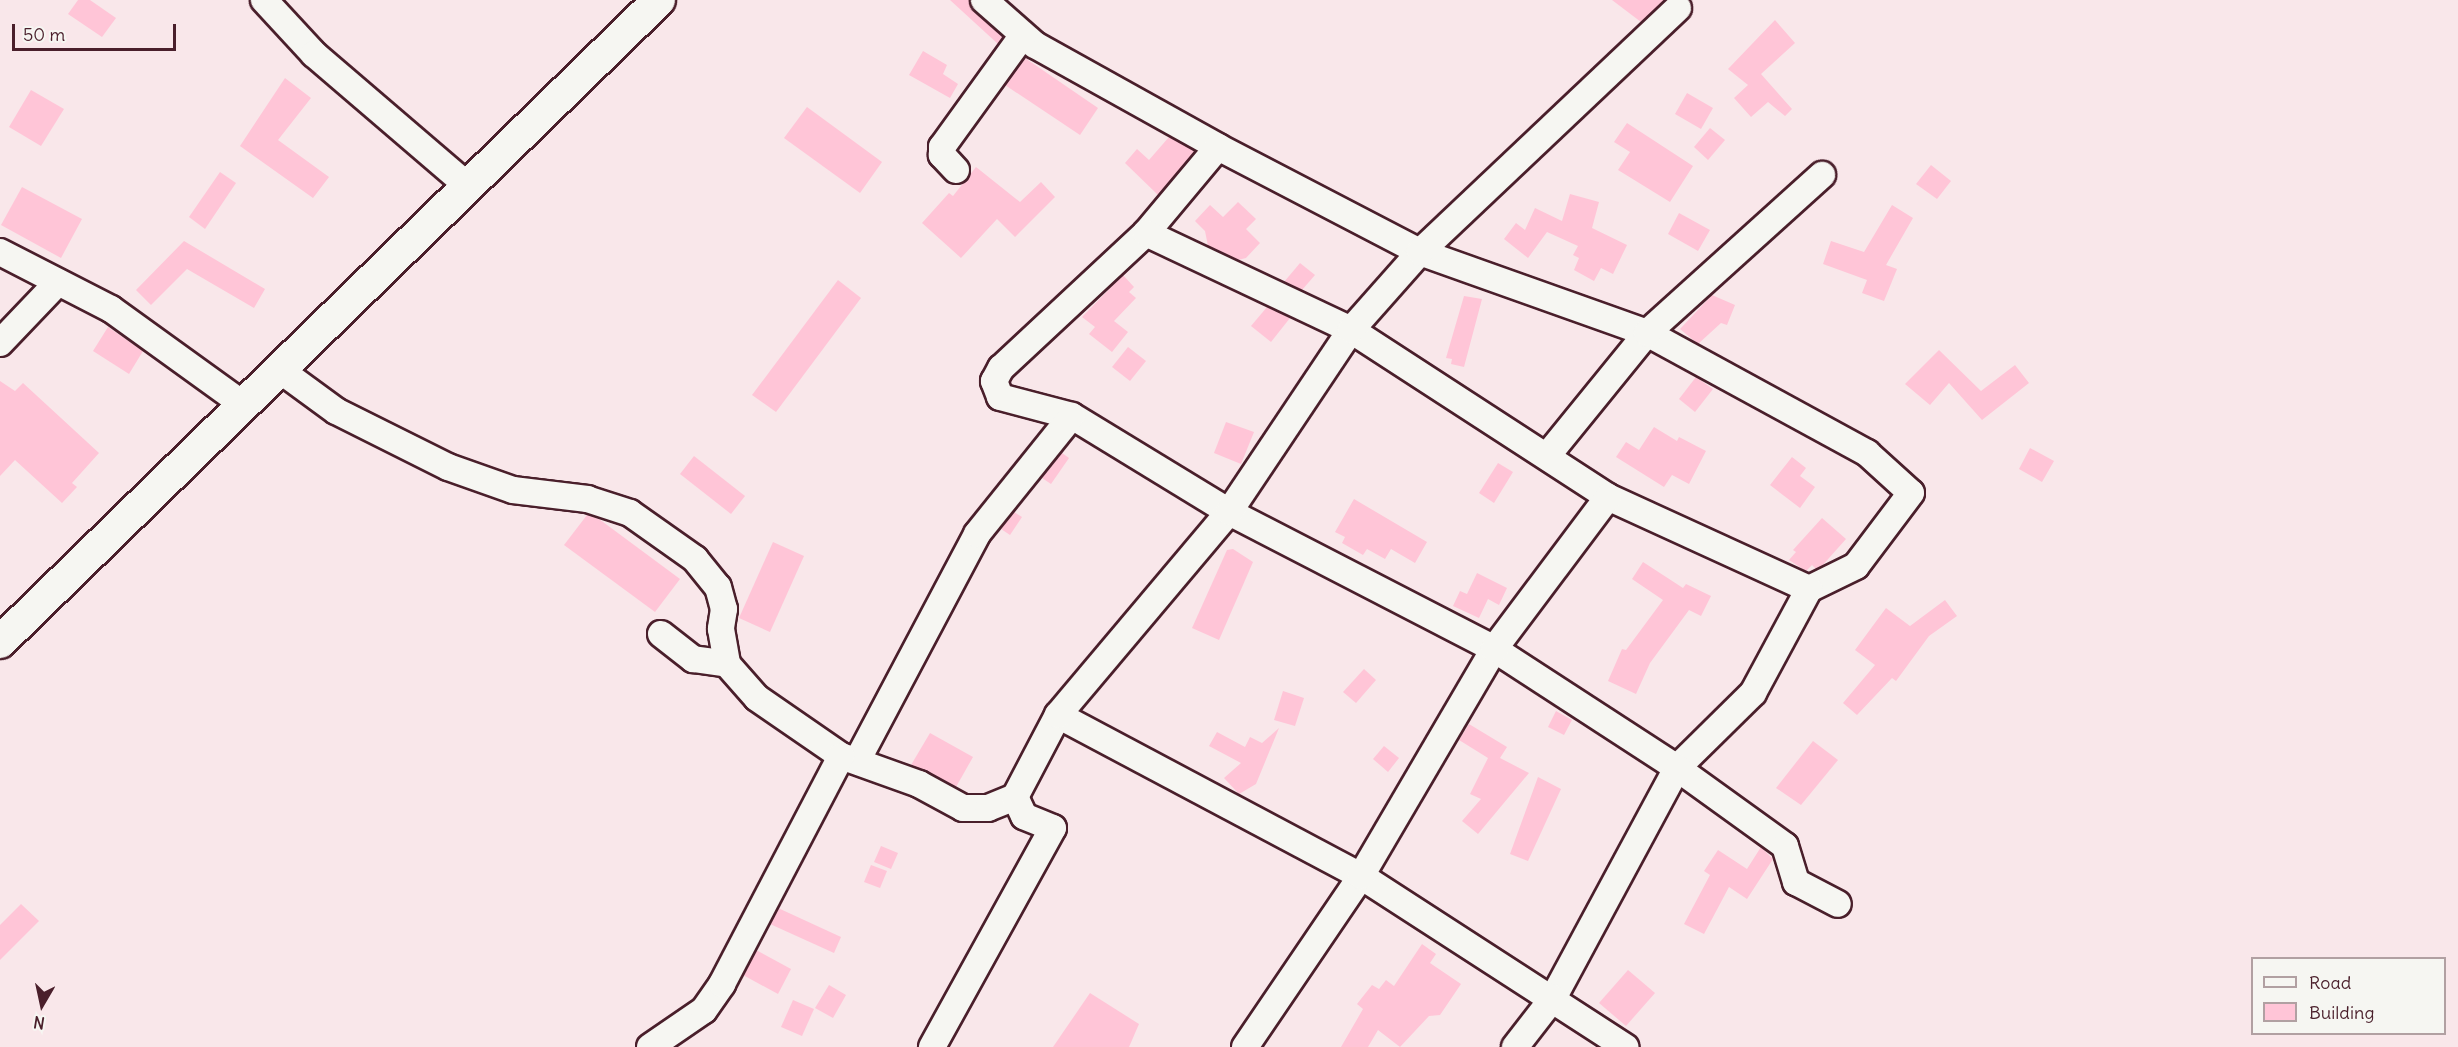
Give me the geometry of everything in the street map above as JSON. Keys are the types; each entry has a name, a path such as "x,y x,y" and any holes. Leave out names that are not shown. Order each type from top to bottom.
{"main road":[{"path":"0,642 659,0"}],"street":[{"path":"264,0 314,54 468,186"},
{"path":"984,0 1035,45 1218,147 1420,252 1647,333 1867,453 1911,493 1856,566 1809,589 1753,693 1677,768 1552,998 1515,1047"},
{"path":"1020,806 1058,715 1229,512 1351,330 1420,252 1678,8"},
{"path":"956,170 942,155 942,147 1023,35"},
{"path":"1218,147 1146,233 1001,368 994,381 1000,397 1072,416 1229,512 1494,649 1677,768 1785,846 1796,882 1838,904"},
{"path":"1547,456 1647,333 1822,175"},
{"path":"1146,233 1351,330 1608,497 1809,589"},
{"path":"0,252 111,309 244,405"},
{"path":"0,343 58,282"},
{"path":"280,370 336,411 448,467 513,490 587,499 630,513 695,559 718,587 724,609 721,629 728,664 757,698 849,758 919,784 963,808 1020,806 1053,828 932,1047"},
{"path":"650,1047 704,1010 722,984 977,534 1072,416"},
{"path":"1245,1047 1361,876 1494,649 1608,497"},
{"path":"661,634 693,659 728,664"},
{"path":"1058,715 1361,876 1625,1047"}],"building":[{"path":"78,0 90,0 116,18 102,37 68,14"},
{"path":"950,0 969,0 974,11 1003,37 998,44"},
{"path":"1612,0 1665,0 1641,22"},
{"path":"1775,20 1795,43 1761,74 1792,109 1785,116 1768,102 1751,117 1734,98 1748,85 1728,69"},
{"path":"923,51 947,65 943,74 958,84 950,98 909,75"},
{"path":"1025,58 1098,108 1080,135 1005,85"},
{"path":"285,78 311,98 278,140 329,177 313,198 240,146"},
{"path":"31,90 64,109 41,146 9,127"},
{"path":"1687,93 1713,108 1701,129 1675,114"},
{"path":"807,107 882,162 860,193 784,138"},
{"path":"1627,123 1693,166 1670,202 1618,170 1630,152 1614,142"},
{"path":"1710,128 1725,140 1708,160 1694,147"},
{"path":"1169,137 1195,151 1158,195 1125,163 1137,149 1149,160"},
{"path":"1931,165 1951,181 1937,199 1916,184"},
{"path":"976,167 1020,202 1041,182 1055,197 1015,237 997,219 961,258 922,223 949,193 953,196"},
{"path":"220,172 236,183 205,229 189,217"},
{"path":"22,187 82,219 61,258 1,225"},
{"path":"1570,194 1599,202 1592,228 1627,245 1613,274 1601,268 1594,281 1574,270 1579,258 1573,255 1578,246 1547,232 1528,258 1504,239 1516,223 1525,230 1535,208 1562,221"},
{"path":"1238,202 1256,219 1246,229 1260,243 1246,258 1238,260 1208,246 1205,231 1195,221 1210,205 1223,217"},
{"path":"1892,205 1913,218 1886,265 1897,269 1884,301 1862,293 1867,280 1823,264 1831,241 1864,252"},
{"path":"1679,213 1710,230 1698,251 1668,234"},
{"path":"184,241 265,289 254,308 187,269 151,305 136,290"},
{"path":"1300,263 1315,275 1302,290 1284,282"},
{"path":"1123,275 1134,287 1129,292 1136,298 1114,321 1128,332 1112,352 1089,334 1095,327 1082,317"},
{"path":"838,280 861,298 776,412 752,395"},
{"path":"1712,295 1735,305 1727,325 1721,323 1698,344 1680,329"},
{"path":"1464,296 1482,299 1464,367 1451,364 1452,359 1446,358"},
{"path":"1267,307 1290,318 1271,342 1251,326"},
{"path":"108,327 143,351 129,374 93,351"},
{"path":"1128,347 1146,361 1130,381 1112,367"},
{"path":"1939,350 1981,391 2015,365 2029,383 1982,420 1949,383 1930,405 1905,384"},
{"path":"1696,377 1713,389 1695,412 1679,399"},
{"path":"0,381 15,391 23,383 99,453 72,483 77,487 62,503 15,460 0,476"},
{"path":"1226,422 1254,432 1241,464 1214,453"},
{"path":"1654,427 1677,441 1679,437 1706,451 1689,484 1672,475 1664,487 1616,457 1626,442 1639,450"},
{"path":"2030,448 2054,461 2042,482 2019,469"},
{"path":"1062,453 1069,458 1051,484 1042,478"},
{"path":"694,456 745,496 731,514 680,474"},
{"path":"1792,457 1806,468 1800,476 1815,487 1800,508 1770,485"},
{"path":"1498,463 1513,472 1494,503 1479,493"},
{"path":"1354,499 1427,542 1415,563 1391,549 1385,559 1367,549 1363,555 1342,543 1345,537 1335,532"},
{"path":"1014,512 1022,517 1010,535 1001,529"},
{"path":"587,515 599,519 680,579 655,612 564,545"},
{"path":"1822,518 1846,539 1821,567 1816,569 1812,565 1806,571 1789,560 1796,552 1793,550"},
{"path":"773,542 804,556 770,632 739,618"},
{"path":"1233,549 1253,562 1219,640 1192,628 1227,550"},
{"path":"1643,562 1683,588 1686,584 1711,596 1701,616 1689,610 1650,663 1636,694 1608,681 1622,649 1626,650 1663,600 1632,579"},
{"path":"1477,573 1507,588 1499,605 1488,599 1479,618 1453,606 1460,591 1467,594"},
{"path":"1945,600 1957,616 1929,636 1896,681 1892,678 1857,715 1843,703 1875,665 1855,650 1886,608 1910,626"},
{"path":"1364,669 1376,680 1356,703 1343,692"},
{"path":"1283,691 1304,698 1295,726 1274,720"},
{"path":"1556,711 1572,720 1564,735 1548,727"},
{"path":"1469,724 1507,747 1500,758 1529,773 1478,834 1462,821 1481,799 1470,794 1488,758 1459,740"},
{"path":"1279,728 1256,784 1239,794 1224,778 1241,763 1209,746 1217,732 1245,747 1250,737 1262,743"},
{"path":"930,733 973,757 956,787 911,765"},
{"path":"1813,741 1838,760 1801,805 1776,788"},
{"path":"1384,746 1399,758 1388,772 1373,759"},
{"path":"1538,777 1561,789 1528,861 1510,854"},
{"path":"881,846 898,853 891,869 874,862"},
{"path":"1761,847 1773,859 1747,899 1729,887 1704,934 1684,924 1710,875 1704,871 1718,850 1747,869"},
{"path":"871,865 887,871 880,888 864,882"},
{"path":"21,904 39,921 0,960 0,925"},
{"path":"778,908 841,937 834,953 770,924"},
{"path":"1422,944 1436,954 1430,963 1461,984 1440,1015 1429,1016 1400,1047 1378,1030 1368,1047 1341,1047 1363,1009 1357,1004 1372,985 1379,989 1386,980 1394,986"},
{"path":"756,950 791,969 778,994 743,975"},
{"path":"1628,970 1655,993 1626,1026 1599,1003"},
{"path":"829,985 846,995 833,1018 815,1008"},
{"path":"1090,993 1139,1024 1129,1047 1053,1047"},
{"path":"793,1000 814,1009 802,1036 781,1027"}]}
